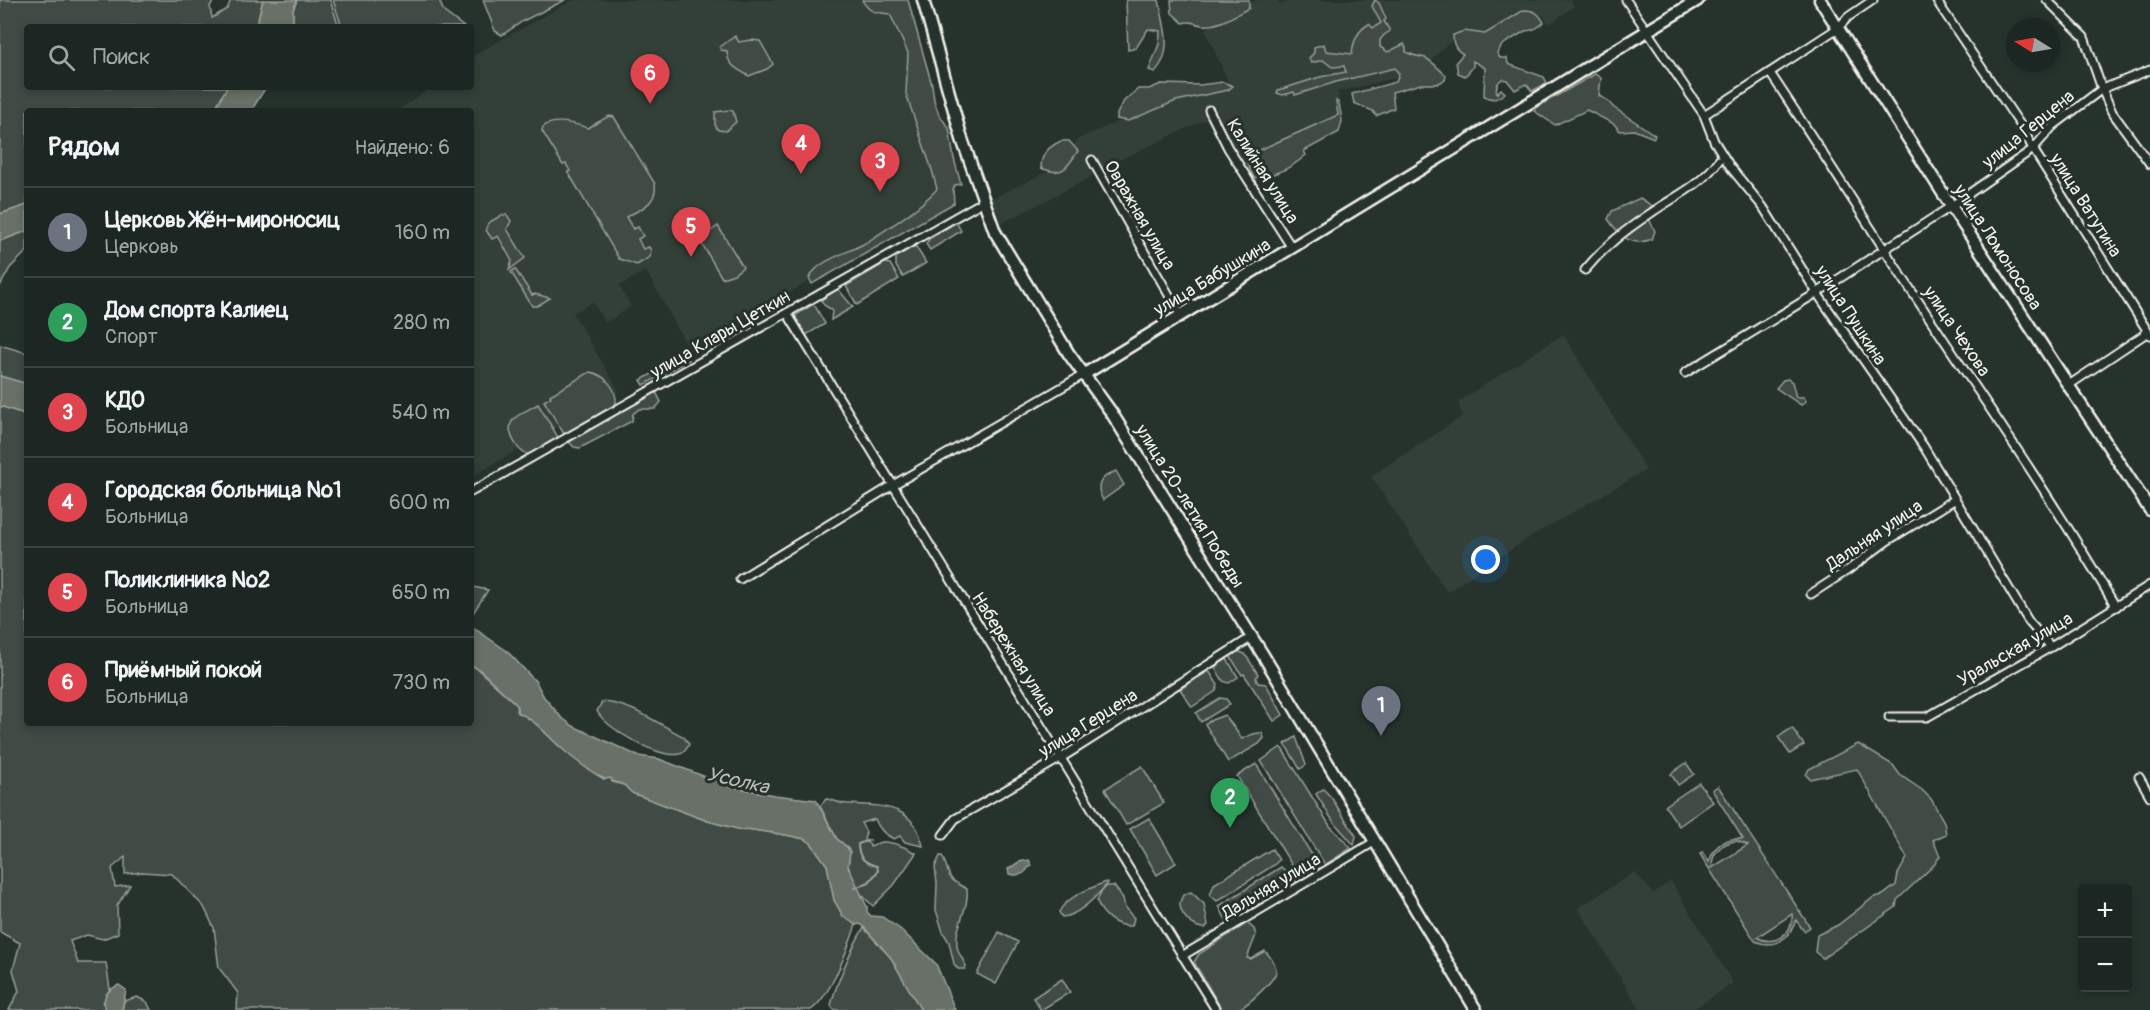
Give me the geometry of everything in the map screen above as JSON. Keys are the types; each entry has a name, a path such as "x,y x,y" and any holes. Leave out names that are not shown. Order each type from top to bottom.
{"street":[{"name":"улица 20-летия Победы","path":"923,0 962,139 995,232 1069,354 1111,412 1252,637 1476,1010"},
{"name":"улица Пушкина","path":"1626,0 1704,115 1714,141 1731,168 1763,207 1817,293 1924,447 2029,622 2051,647"},
{"name":"улица Бабушкина","path":"740,579 893,485 1181,316 1698,0"},
{"name":"улица Ломоносова","path":"1820,0 1951,206 2150,510"},
{"path":"1704,115 1838,28 1848,17 1873,0"},
{"name":"улица Ватутина","path":"1936,0 2023,129 2149,334"},
{"path":"2048,0 2084,37 2112,112 2150,164"},
{"name":"улица Герцена","path":"1685,373 1817,293 1951,206 2033,148 2053,126 2102,90 2150,70"},
{"name":"улица Чехова","path":"1770,73 2061,517 2116,607"},
{"name":"Калийная улица","path":"1209,110 1228,148 1292,248"},
{"name":"Овражная улица","path":"1092,160 1181,316"},
{"path":"1585,270 1605,247 1650,213 1701,181 1719,160"},
{"name":"улица Клары Цеткин","path":"474,490 984,201"},
{"name":"Набережная улица","path":"787,313 1216,1010"},
{"path":"2069,385 2149,334"},
{"name":"Дальняя улица","path":"1811,594 1887,541 1954,500"},
{"name":"Уральская улица","path":"1889,717 1927,717 2051,647 2150,585"},
{"name":"улица Герцена","path":"943,835 955,819 1061,758 1252,637"},
{"path":"2139,777 2150,796"},
{"name":"Дальняя улица","path":"1182,956 1374,842"}],"shaded area":[{"path":"0,0 215,0 210,6 212,18 227,9 231,0 263,0 257,24 24,24 24,90 225,90 214,108 24,108 24,206 0,214"},
{"path":"263,0 297,0 293,10 293,24 257,24"},
{"path":"297,0 330,0 338,24 293,24 293,10"},
{"path":"333,0 439,0 444,12 460,24 341,24"},
{"path":"483,0 565,0 523,21 502,35 495,31"},
{"path":"573,0 894,0 952,198 690,351 646,271 619,286 631,307 605,323 593,302 573,313 619,391 474,475 474,108 401,108 428,90 474,90 474,57"},
{"path":"862,0 908,0 932,85 934,100 939,115 949,128 961,184 955,185 953,190 954,203 812,284 809,278 820,266 885,231 913,211 937,189 906,94 908,53 890,14 871,10"},
{"path":"1126,0 1159,0 1166,46 1165,55 1155,72 1149,70 1159,44 1160,31 1148,29 1136,48 1128,50"},
{"path":"1171,0 1249,0 1249,8 1221,22 1202,25 1191,22 1183,23 1172,13"},
{"path":"1256,0 1277,0 1281,5 1291,0 1570,0 1574,6 1549,24 1542,15 1485,39 1480,32 1474,37 1470,30 1445,46 1421,72 1338,92 1341,114 1234,164 1207,119 1100,169 1091,177 1002,223 991,199 1047,172 1080,138 1183,94 1229,84 1205,29"},
{"path":"1375,0 1379,3 1386,19 1384,21 1390,31 1380,40 1380,47 1388,52 1404,44 1406,52 1425,58 1446,75 1445,80 1437,84 1421,84 1392,92 1394,108 1376,116 1373,111 1354,103 1352,94 1396,82 1399,74 1395,68 1336,82 1295,95 1294,92 1283,95 1277,93 1278,90 1320,77 1346,72 1344,66 1332,67 1323,60 1311,63 1309,58 1314,53 1314,47 1324,44 1326,51 1352,54 1359,33 1369,24 1373,28 1381,23 1372,6"},
{"path":"1524,10 1536,13 1544,22 1502,45 1497,53 1500,58 1507,58 1508,64 1544,77 1547,83 1532,91 1526,84 1515,90 1507,80 1502,79 1496,91 1497,93 1501,89 1505,93 1495,99 1487,98 1484,96 1485,68 1473,61 1473,67 1465,76 1458,73 1456,62 1463,54 1455,46 1453,35 1464,31 1485,34"},
{"path":"735,36 739,42 760,41 773,64 749,76 737,69 729,60 727,51 721,50 720,47"},
{"path":"1595,74 1601,78 1599,96 1655,135 1654,138 1634,130 1620,131 1614,124 1587,110 1555,125 1534,111 1537,107"},
{"path":"1223,82 1233,86 1228,90 1176,101 1128,121 1117,119 1117,114 1124,101 1138,89 1149,89 1161,84 1200,85"},
{"path":"225,90 264,90 253,108 214,108"},
{"path":"1336,101 1339,103 1342,121 1339,132 1304,151 1306,155 1288,168 1254,178 1246,161 1251,151 1257,151 1338,115"},
{"path":"733,111 736,122 726,131 718,130 715,125 715,112"},
{"path":"609,116 614,117 655,184 651,201 626,217 633,229 638,227 643,236 638,239 643,249 649,247 651,251 650,257 637,265 619,259 568,172 570,171 566,164 563,165 542,131 547,124 558,122 588,128"},
{"path":"1061,141 1069,141 1078,151 1071,162 1063,169 1054,172 1041,168 1046,152"},
{"path":"1640,198 1654,207 1649,219 1655,231 1652,239 1638,242 1621,235 1608,219 1612,211"},
{"path":"24,206 24,232 0,241 0,214"},
{"path":"502,215 507,215 511,221 507,229 525,258 509,270 512,261 498,236 492,239 486,230 488,223"},
{"path":"956,222 961,231 930,250 926,244 929,239"},
{"path":"718,226 743,267 734,274 722,278 699,239"},
{"path":"24,232 24,254 10,268 0,286 0,241"},
{"path":"916,247 926,263 903,277 896,266 896,257"},
{"path":"885,263 890,264 899,279 857,305 846,286"},
{"path":"515,269 532,295 550,298 537,306 532,306 511,272"},
{"path":"838,289 853,307 831,320 832,310 821,300"},
{"path":"812,305 815,306 825,324 806,335 796,315"},
{"path":"1563,334 1646,470 1537,533 1447,592 1371,476 1463,416 1458,402"},
{"path":"0,345 24,352 24,383 0,376"},
{"path":"686,355 689,360 644,385 641,380"},
{"path":"590,372 609,383 616,397 616,403 564,434 544,401 551,397 550,395"},
{"path":"0,376 24,383 24,414 0,406"},
{"path":"1788,379 1792,382 1796,397 1804,397 1806,401 1801,405 1776,388 1783,380"},
{"path":"656,392 661,402 655,409 639,409 633,414 632,421 580,448 574,447 569,442 625,408"},
{"path":"538,404 558,437 530,455 522,452 518,447 510,428 515,418"},
{"path":"0,406 24,414 24,726 474,726 474,666 517,705 517,712 529,717 559,746 604,779 611,778 612,782 624,785 633,793 708,821 741,830 805,839 811,843 827,865 834,900 843,916 856,925 832,983 811,1010 237,1010 238,993 219,968 214,928 204,907 172,874 142,872 125,874 125,857 112,868 115,887 130,885 117,906 118,933 103,939 87,935 70,941 78,963 106,963 110,989 103,1003 106,1010 9,1010 19,991 13,970 20,943 0,932"},
{"path":"1116,471 1124,485 1103,500 1099,490 1100,482"},
{"path":"474,587 488,590 474,611"},
{"path":"474,628 507,651 536,682 544,697 561,717 573,726 638,756 659,759 729,786 816,800 837,839 850,852 848,866 867,907 867,912 871,916 882,917 900,929 936,964 955,1010 921,1010 891,958 863,926 856,925 843,916 834,900 827,865 811,843 805,839 747,829 741,830 708,821 632,793 624,785 612,781 611,778 604,779 569,755 534,722 517,712 517,705 474,667"},
{"path":"1237,651 1245,654 1258,674 1256,678 1258,683 1266,684 1283,715 1274,721 1230,656"},
{"path":"1227,659 1238,677 1229,683 1223,681 1215,667"},
{"path":"1209,671 1218,685 1216,691 1192,707 1180,689"},
{"path":"1220,698 1226,699 1230,704 1201,722 1196,713"},
{"path":"602,702 624,706 645,715 684,737 689,744 682,753 671,754 659,752 634,741 602,718 597,711"},
{"path":"1225,715 1242,739 1259,733 1262,733 1264,738 1259,744 1228,762 1205,724"},
{"path":"1792,728 1804,745 1790,754 1778,737"},
{"path":"1296,737 1306,765 1300,769 1285,744"},
{"path":"1858,744 1893,765 1900,775 1931,799 1944,822 1946,834 1933,840 1940,856 1934,865 1897,900 1896,907 1823,958 1815,952 1817,935 1838,925 1874,897 1883,895 1896,885 1898,874 1907,858 1857,769 1810,779 1806,775 1809,769"},
{"path":"1281,747 1330,826 1351,848 1325,865 1261,761"},
{"path":"1686,763 1694,774 1678,785 1671,774"},
{"path":"1256,764 1320,868 1301,880 1237,776"},
{"path":"1142,766 1164,803 1126,825 1105,789"},
{"path":"1699,783 1713,802 1679,826 1665,806"},
{"path":"1718,786 1810,927 1804,931 1796,920 1790,932 1781,941 1769,944 1755,941 1700,854 1702,852 1709,862 1721,843 1731,839 1743,839 1712,790","holes":["1737,841 1748,845 1712,868 1713,858 1718,849","1792,914 1790,927 1782,936 1770,941 1757,937"]},
{"path":"1323,789 1331,797 1356,836 1354,845 1333,821 1316,794"},
{"path":"826,799 895,810 905,815 919,832 923,846 905,842 900,836 894,839 890,837 880,828 875,819 861,823 866,832 864,840 870,847 888,842 916,853 894,885 873,906 858,891 848,866 850,852 837,839 820,806"},
{"path":"1149,818 1176,863 1157,875 1130,829"},
{"path":"1272,849 1279,860 1274,865 1217,901 1210,895 1214,884"},
{"path":"942,856 949,876 967,889 966,905 957,937 959,953 966,966 965,969 958,969 954,964 949,942 936,910 935,867"},
{"path":"1029,860 1032,866 1024,873 1009,874 1008,869 1019,862"},
{"path":"1281,867 1297,882 1294,887 1277,892 1272,900 1259,904 1234,919 1226,920 1219,906"},
{"path":"1635,872 1653,893 1671,881 1733,983 1693,1010 1640,1010 1578,908"},
{"path":"1108,883 1099,894 1087,904 1075,913 1062,917 1059,912 1067,902"},
{"path":"1107,886 1114,886 1123,898 1125,908 1134,918 1132,926 1115,922 1102,911 1097,901"},
{"path":"1191,892 1204,904 1208,925 1205,928 1192,924 1182,913 1181,900 1184,895"},
{"path":"1247,923 1254,929 1256,935 1247,958 1251,959 1265,951 1274,963 1276,972 1265,987 1246,1004 1236,1010 1222,1010 1194,962 1199,954"},
{"path":"864,928 891,958 921,1010 835,1010 831,1006 845,966"},
{"path":"999,932 1018,942 996,984 977,974"},
{"path":"1062,979 1070,992 1041,1010 1033,998"},
{"path":"119,985 126,990 122,1010 106,1010 104,1001 106,995"},
{"path":"137,997 147,1002 151,1010 122,1010 124,1001"}],"waterway":[{"path":"855,888 869,882 878,871 877,866 865,861 859,852 858,844 870,840"}],"place":[{"name":"Приёмный покой","path":"650,104"},
{"name":"Городская больница №1","path":"801,174"},
{"name":"КДО","path":"880,192"},
{"name":"Поликлиника №2","path":"691,257"},
{"name":"Церковь Жён-мироносиц","path":"1381,736"},
{"name":"Дом спорта Калиец","path":"1230,828"}],"water label":[{"name":"Усолка","path":"738,780"}]}
